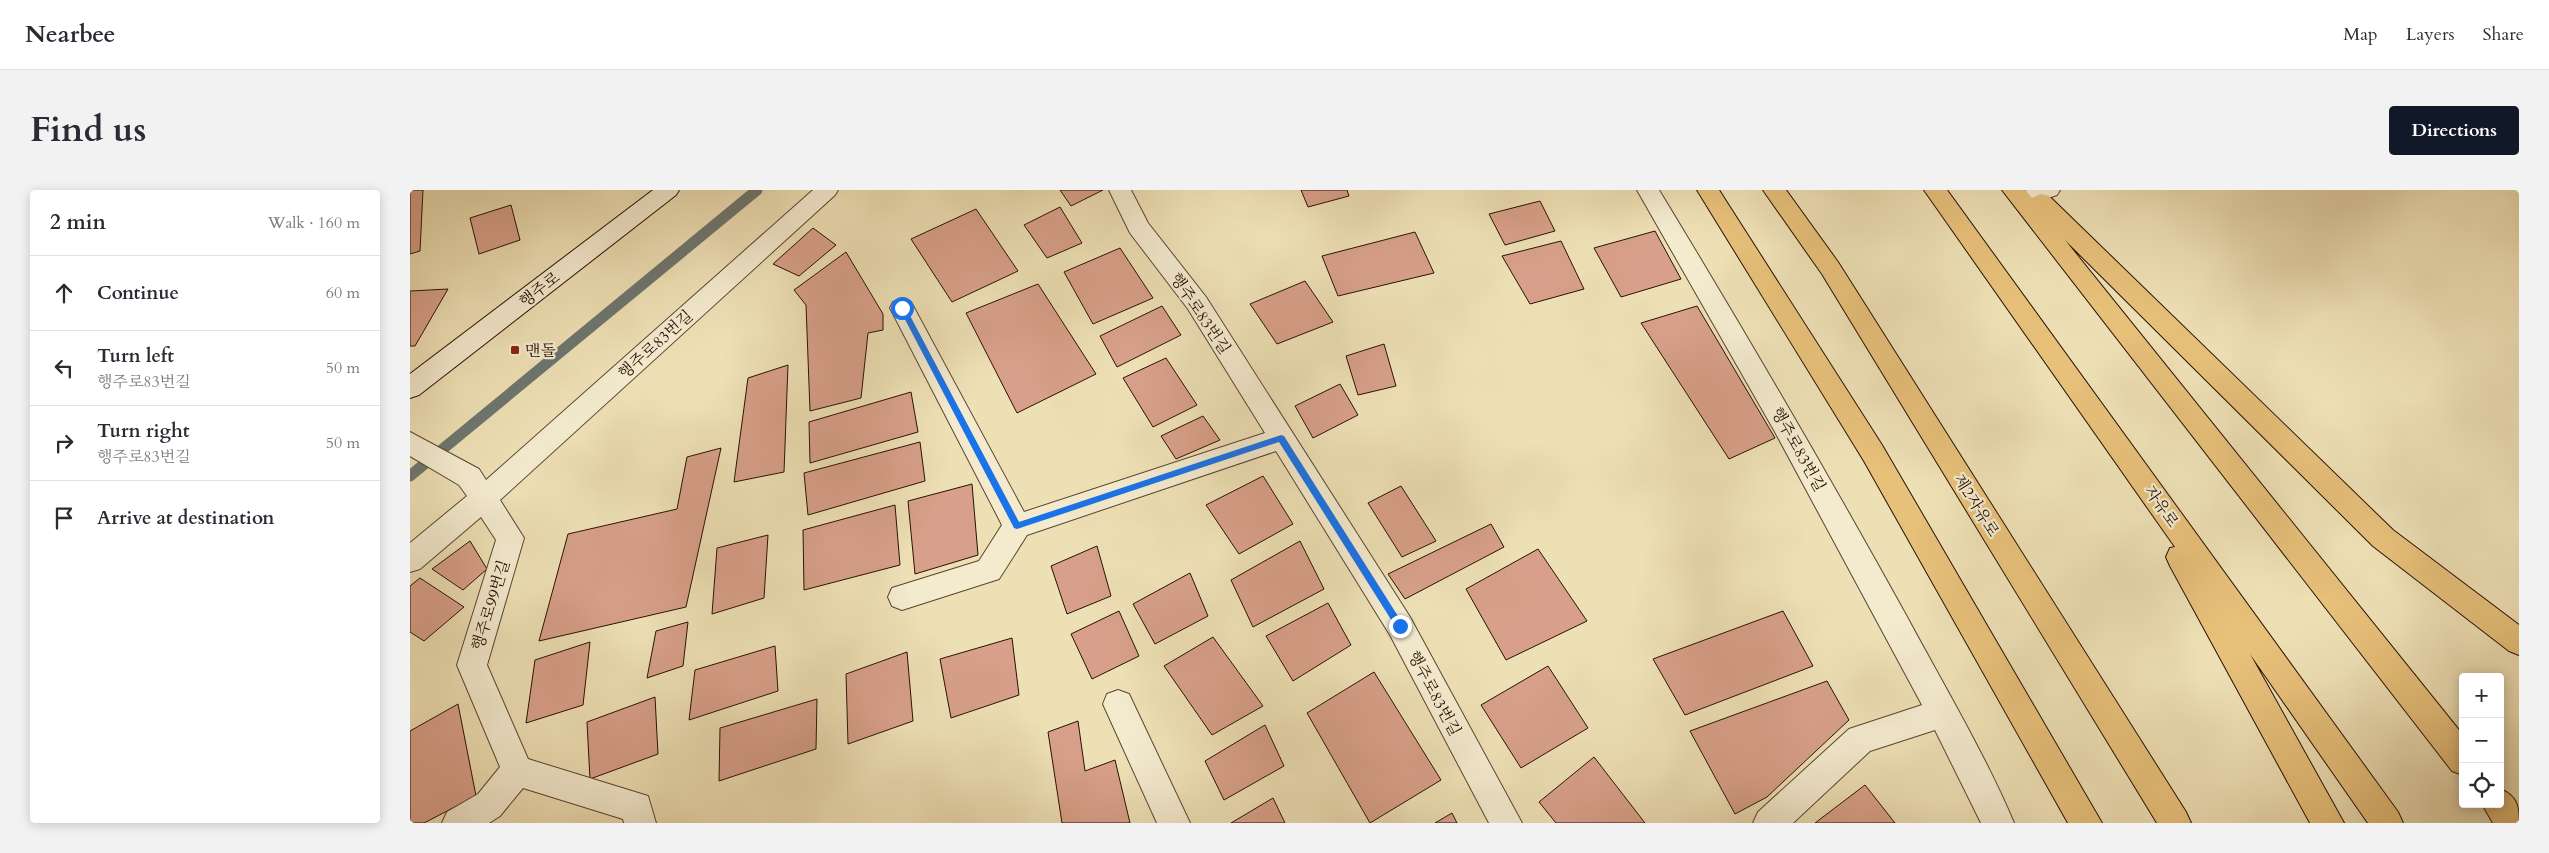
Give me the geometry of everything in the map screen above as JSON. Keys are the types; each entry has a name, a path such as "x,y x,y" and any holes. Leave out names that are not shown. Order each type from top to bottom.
{"highway":[{"path":"1708,190 1873,453 2086,823"},
{"name":"제2자유로","path":"1774,190 1830,268 2175,823"},
{"name":"자유로","path":"1935,190 2112,435 2387,823"},
{"path":"2031,191 2383,538 2519,642"},
{"path":"2031,191 2459,755"},
{"path":"2112,435 2328,823"},
{"path":"2501,808 2513,823"}],"street":[{"name":"행주로","path":"410,388 668,190"},
{"name":"행주로83번길","path":"476,488 827,190"},
{"name":"행주로83번길","path":"1120,190 1138,227 1197,303 1400,626 1506,823"},
{"name":"행주로83번길","path":"1648,190 1768,394 1942,713 1998,823"},
{"path":"902,308 1017,526"},
{"path":"902,597 989,570 1017,526 1281,438"},
{"path":"410,443 476,488 410,560"},
{"name":"행주로99번길","path":"476,488 510,538 472,665 516,771"},
{"path":"1118,704 1174,823"},
{"path":"1769,823 1860,739 1942,713"},
{"path":"458,823 489,805 516,771 637,807 640,823"}],"building":[{"path":"410,190 423,190 420,251 410,254"},
{"path":"1060,190 1103,190 1071,206"},
{"path":"1301,190 1347,190 1349,196 1308,207"},
{"path":"1540,201 1555,231 1505,245 1489,214"},
{"path":"511,205 520,240 479,254 470,218"},
{"path":"1060,207 1082,243 1047,258 1024,225"},
{"path":"976,209 1018,271 952,302 911,239"},
{"path":"813,228 836,245 799,276 773,264"},
{"path":"1655,231 1681,279 1621,297 1594,248"},
{"path":"1415,232 1434,273 1338,296 1322,256"},
{"path":"1561,241 1584,289 1530,304 1502,256"},
{"path":"1120,248 1153,298 1093,324 1064,272"},
{"path":"846,252 883,314 883,330 868,333 861,398 810,411 806,305 794,290"},
{"path":"1305,281 1333,322 1277,344 1250,304"},
{"path":"1038,284 1096,374 1017,413 966,313"},
{"path":"448,289 415,346 410,346 410,291"},
{"path":"1162,306 1181,335 1117,367 1100,336"},
{"path":"1697,306 1775,438 1729,459 1641,323"},
{"path":"1384,344 1396,386 1358,395 1346,356"},
{"path":"1166,358 1197,405 1153,427 1123,378"},
{"path":"788,365 784,472 734,482 748,378"},
{"path":"1340,384 1358,415 1313,438 1295,406"},
{"path":"911,392 918,432 810,463 809,422"},
{"path":"1203,416 1220,440 1176,459 1161,436"},
{"path":"920,442 925,481 808,515 804,473"},
{"path":"721,448 686,607 539,641 568,534 677,509 687,457"},
{"path":"1263,476 1293,524 1239,554 1206,505"},
{"path":"972,484 978,555 915,574 908,501"},
{"path":"1401,486 1436,541 1402,557 1368,503"},
{"path":"895,505 900,565 804,590 803,530"},
{"path":"1491,524 1504,547 1405,599 1388,574"},
{"path":"768,535 764,598 712,614 717,548"},
{"path":"470,541 487,569 463,590 432,569"},
{"path":"1300,541 1324,589 1253,627 1231,580"},
{"path":"1097,546 1111,596 1067,614 1051,566"},
{"path":"1538,549 1587,621 1506,660 1466,589"},
{"path":"1190,573 1208,616 1155,644 1133,604"},
{"path":"420,578 464,607 424,641 410,632 410,586"},
{"path":"1328,603 1351,645 1293,681 1266,636"},
{"path":"1119,611 1139,656 1092,679 1071,634"},
{"path":"1783,611 1813,666 1685,715 1653,659"},
{"path":"688,622 683,666 647,678 656,631"},
{"path":"1213,637 1263,706 1212,735 1164,666"},
{"path":"1012,638 1019,695 951,718 940,659"},
{"path":"590,642 583,705 526,723 535,660"},
{"path":"775,646 778,691 689,720 695,670"},
{"path":"907,652 913,721 848,744 846,674"},
{"path":"1548,666 1588,728 1521,768 1481,705"},
{"path":"1374,672 1441,780 1370,823 1307,713"},
{"path":"1827,681 1849,720 1767,797 1735,814 1690,731"},
{"path":"655,697 658,754 590,779 587,722"},
{"path":"817,699 816,749 719,781 720,728"},
{"path":"458,704 476,796 424,823 410,823 410,731"},
{"path":"1078,721 1085,771 1115,760 1130,823 1062,823 1048,732"},
{"path":"1265,725 1284,766 1224,800 1205,761"},
{"path":"1594,757 1645,823 1556,823 1539,802"},
{"path":"1865,785 1895,823 1815,823"},
{"path":"1273,798 1285,823 1231,823"},
{"path":"1452,813 1457,823 1435,823"}],"waterway":[{"path":"410,476 757,190"}],"place":[{"name":"맨돌","path":"515,350"}],"route":[{"path":"902,308 1017,526 1281,438 1400,626"}]}
